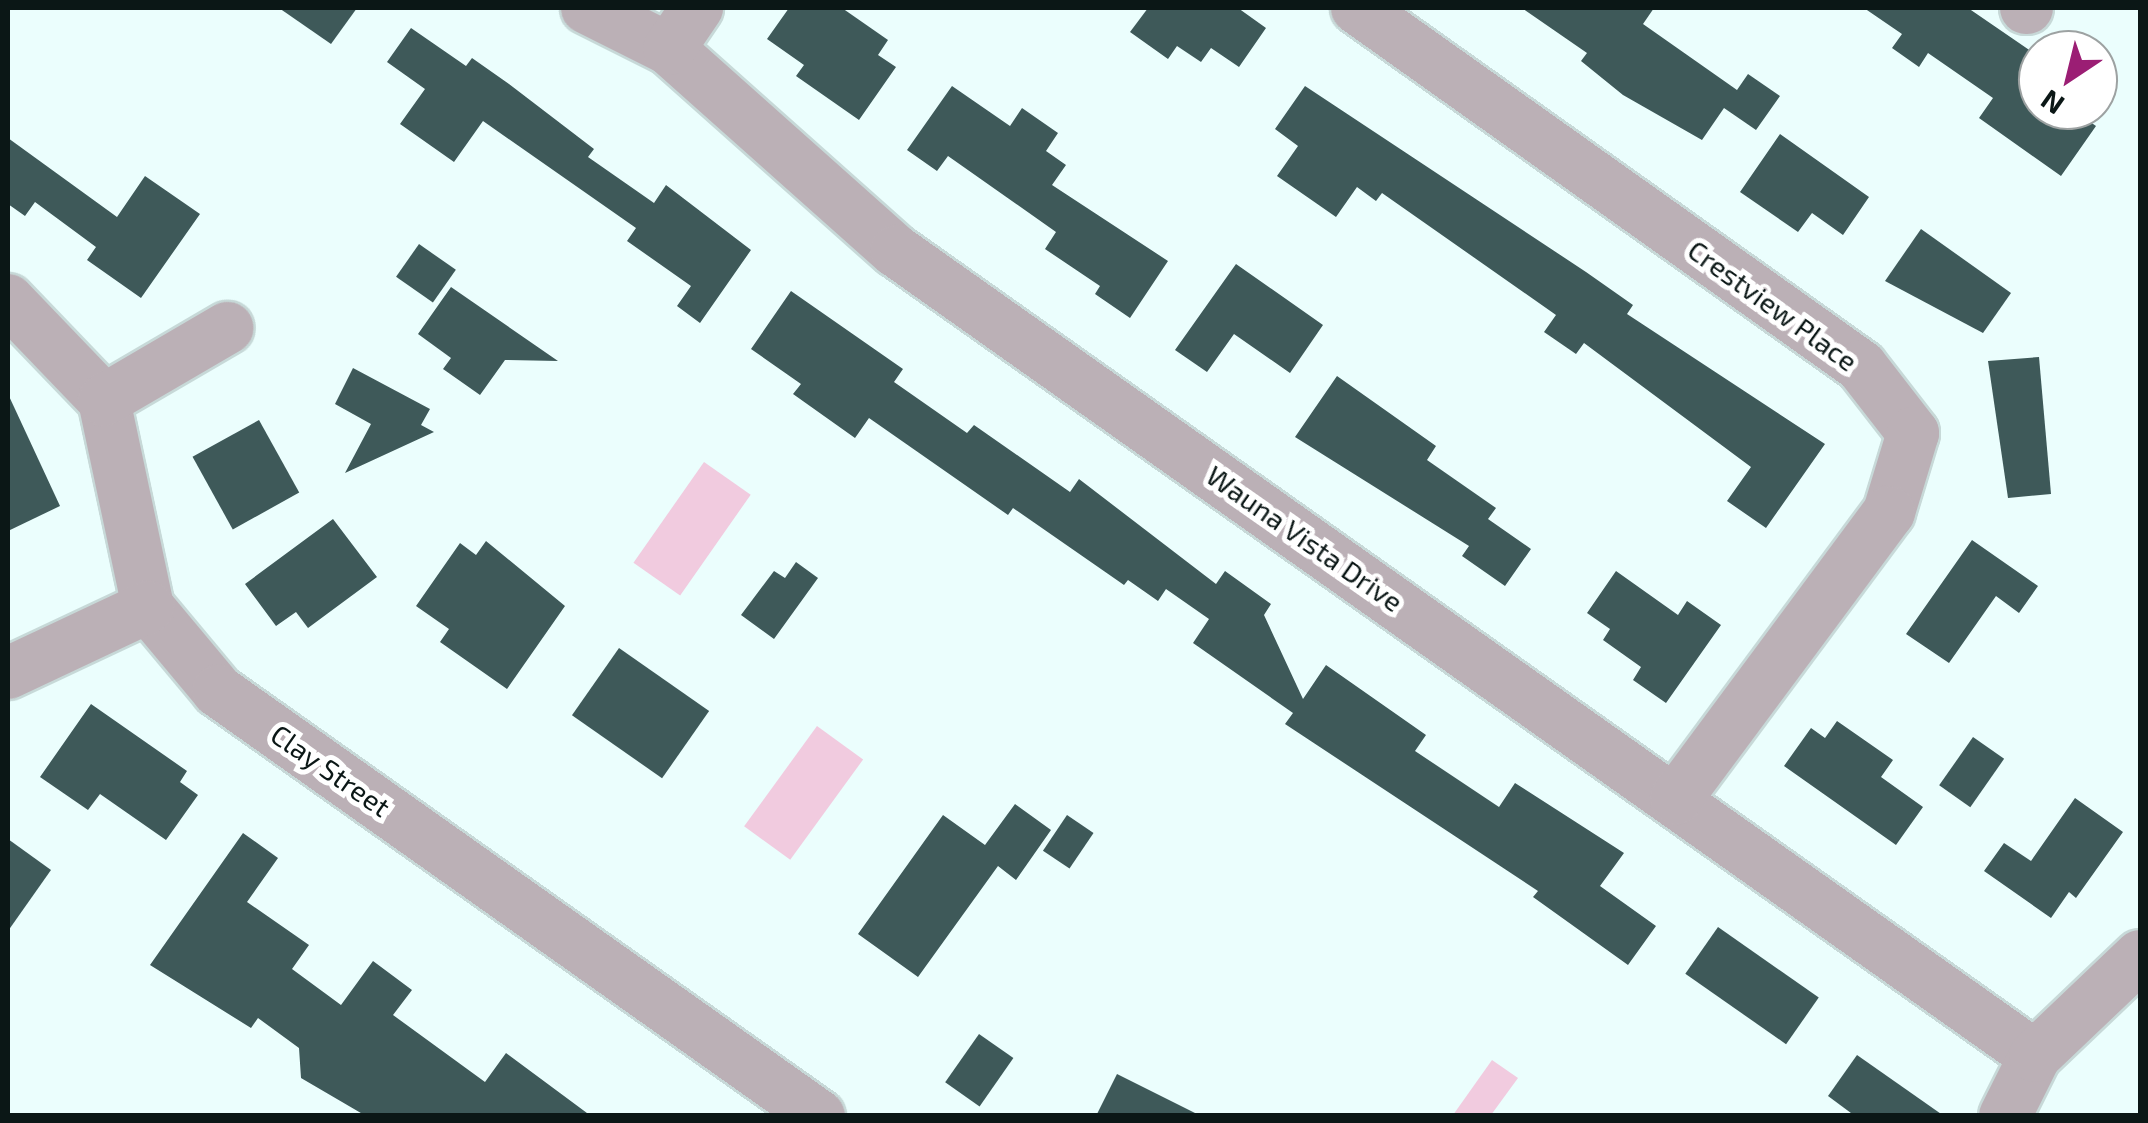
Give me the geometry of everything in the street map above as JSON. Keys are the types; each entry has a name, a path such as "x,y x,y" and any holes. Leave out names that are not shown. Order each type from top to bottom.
{"street":[{"name":"Wauna Vista Drive","path":"587,8 683,28 896,251 2035,1056"},
{"name":"Crestview Place","path":"1358,8 1861,366 1913,433 1889,512 1676,799"},
{"path":"8,300 104,400 227,328"},
{"name":"Clay Street","path":"104,400 148,607 218,691 819,1116"},
{"path":"8,673 148,607"},
{"path":"2005,1116 2035,1056 2140,956"}],"shaded area":[{"path":"704,462 751,495 680,595 633,563"},
{"path":"817,726 863,760 790,860 744,826"},
{"path":"1492,1060 1518,1078 1491,1115 1453,1115"}],"building":[{"path":"279,8 357,8 331,44"},
{"path":"789,8 842,8 888,40 878,55 896,67 859,120 796,76 804,65 767,39"},
{"path":"1148,8 1238,8 1266,28 1239,67 1211,48 1201,62 1177,46 1168,59 1130,32"},
{"path":"1522,8 1654,8 1643,24 1737,90 1748,74 1780,96 1756,130 1724,108 1702,140 1623,95 1581,61 1587,53"},
{"path":"1864,8 1968,8 2018,42 2018,130 2093,130 2061,176 1979,118 1993,98 1928,53 1919,67 1892,48 1902,34"},
{"path":"411,28 466,66 472,58 509,84 594,149 588,157 654,203 666,185 751,250 700,323 677,306 691,286 627,241 636,228 483,121 454,162 400,124 425,89 387,62"},
{"path":"952,86 1010,126 1022,108 1058,133 1046,151 1066,165 1052,185 1168,261 1130,318 1095,294 1100,286 1045,249 1056,232 948,156 937,171 907,150"},
{"path":"1305,86 1586,272 1633,305 1627,314 1825,444 1766,528 1727,501 1751,467 1584,343 1576,354 1544,332 1556,315 1382,193 1376,201 1357,187 1336,217 1277,176 1298,146 1275,129"},
{"path":"1780,134 1869,197 1843,235 1812,213 1798,232 1740,192"},
{"path":"8,138 117,217 145,176 200,214 141,298 87,260 96,247 35,202 25,216 8,204"},
{"path":"1921,229 2011,293 1983,333 1885,281"},
{"path":"419,244 456,270 433,303 396,277"},
{"path":"1236,264 1323,325 1290,373 1234,334 1207,372 1175,350"},
{"path":"451,287 558,361 505,360 480,395 443,369 451,358 418,334"},
{"path":"791,291 903,369 894,382 967,433 974,425 1070,492 1079,479 1216,584 1225,571 1271,604 1264,615 1303,699 1326,665 1426,735 1415,751 1499,807 1515,783 1624,853 1600,886 1656,926 1628,965 1533,897 1538,891 1285,724 1293,713 1193,643 1209,619 1166,589 1158,601 1128,580 1124,585 1013,508 1008,515 869,418 855,438 793,394 801,384 751,349"},
{"path":"2039,357 2051,494 2008,498 1988,361"},
{"path":"353,368 430,409 421,425 434,432 345,473 371,424 335,404"},
{"path":"1337,376 1436,446 1427,460 1496,508 1488,519 1531,549 1505,586 1462,556 1469,546 1295,437"},
{"path":"8,394 60,506 8,531"},
{"path":"259,420 299,493 233,529 193,457"},
{"path":"333,519 377,577 308,628 296,612 276,626 245,584"},
{"path":"1972,540 2038,586 2019,613 1996,596 1949,663 1906,634"},
{"path":"486,541 565,606 507,689 440,642 449,629 416,606 460,543 476,555"},
{"path":"796,562 818,578 774,639 741,615 774,571 785,578"},
{"path":"1616,571 1678,615 1687,601 1721,625 1666,703 1633,680 1641,667 1603,640 1610,629 1587,613"},
{"path":"619,648 709,711 662,778 572,715"},
{"path":"91,704 187,771 180,782 198,795 166,840 100,794 88,810 40,777"},
{"path":"1837,721 1893,760 1881,777 1923,807 1896,845 1784,766 1811,728 1825,738"},
{"path":"1973,737 2004,759 1970,807 1939,785"},
{"path":"2075,798 2123,832 2076,898 2069,892 2051,918 1984,871 2004,843 2031,861"},
{"path":"1015,804 1051,830 1016,880 998,866 918,977 858,934 943,815 985,845"},
{"path":"1067,815 1094,833 1069,869 1043,851"},
{"path":"243,833 278,858 247,902 309,945 292,969 341,1005 373,961 412,990 393,1015 485,1082 506,1053 591,1116 366,1116 301,1078 299,1048 258,1018 251,1028 150,965"},
{"path":"8,839 51,870 8,931"},
{"path":"1718,927 1819,998 1786,1044 1685,974"},
{"path":"979,1034 1013,1058 980,1106 945,1082"},
{"path":"1857,1055 1944,1116 1855,1116 1828,1096"},
{"path":"1117,1074 1201,1116 1096,1116"}]}
